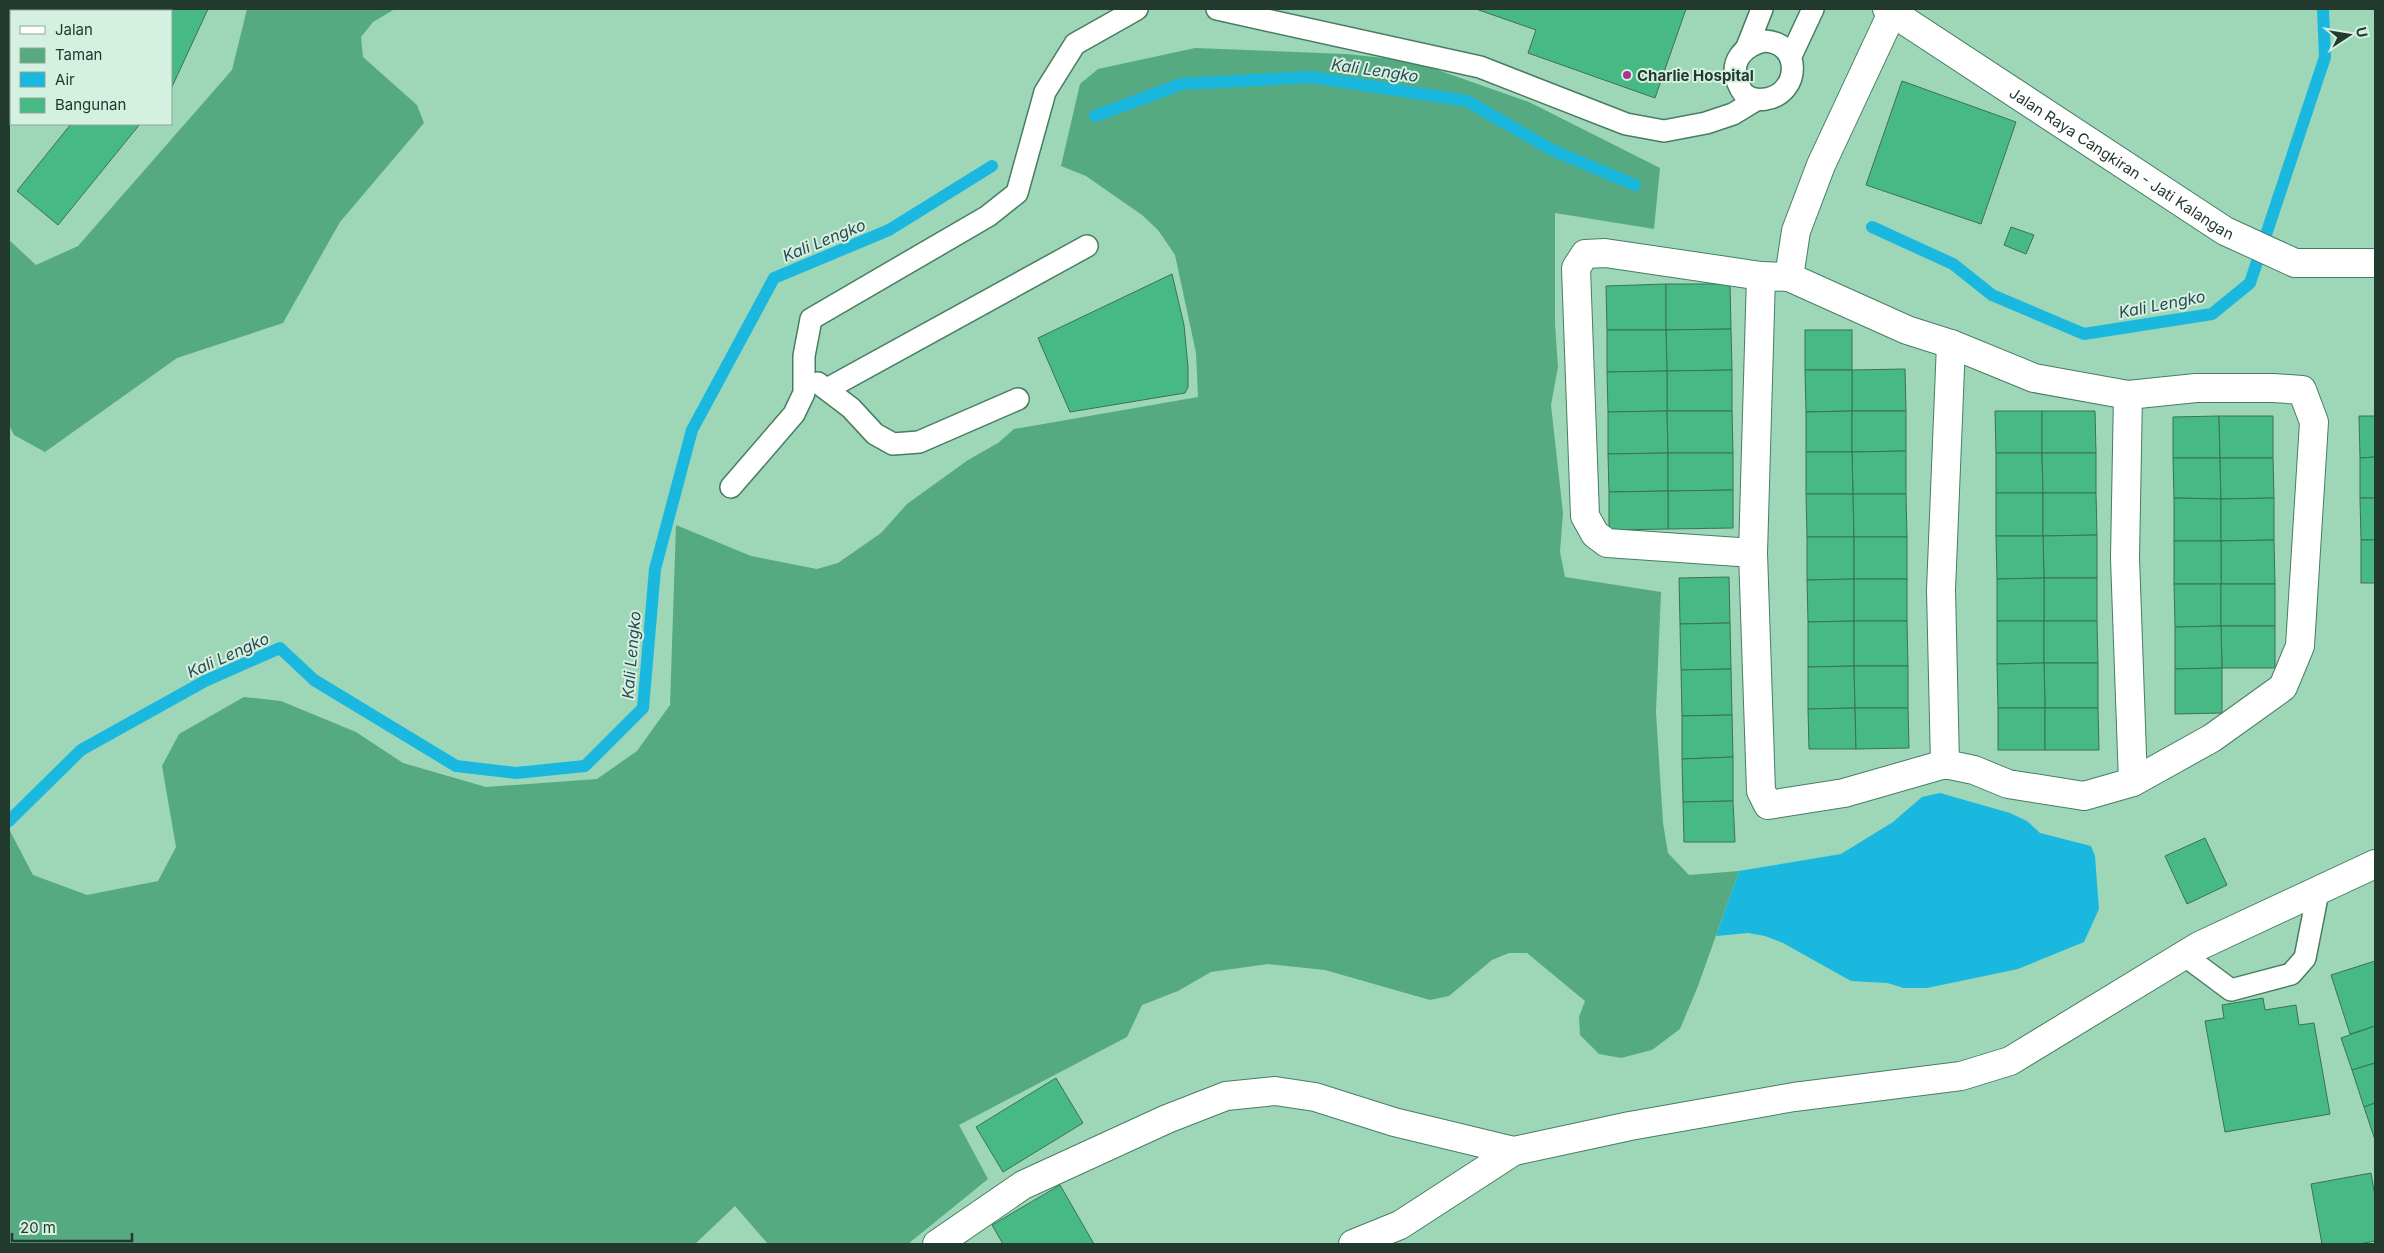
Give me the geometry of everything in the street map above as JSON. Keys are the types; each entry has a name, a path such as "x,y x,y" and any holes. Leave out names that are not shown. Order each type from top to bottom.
{"street":[{"path":"1789,277 1796,231 1820,165 1890,11"},
{"name":"Jalan Raya Cangkiran - Jati Kalangan","path":"1890,11 2225,232 2295,264 2375,263"},
{"path":"1753,553 1607,543 1595,534 1585,516 1576,268 1585,254 1605,253 1760,276 1789,277 1907,330 1950,344 2034,378 2128,395 2196,388 2302,390 2314,422 2300,646 2283,686 2212,738 2133,782 2084,796 2008,784 1974,770 1945,764 1844,793 1768,805 1761,792 1753,553 1760,276"},
{"path":"1945,764 1941,590 1950,344"},
{"path":"2128,395 2125,558 2133,782"},
{"path":"1353,1244 1400,1225 1514,1151 1630,1126 1794,1097 1961,1076 2010,1060 2199,946 2375,867"},
{"path":"936,1244 1023,1185 1167,1120 1226,1096 1275,1091 1316,1097 1394,1122 1514,1151"}],"lane":[{"path":"731,487 794,414 804,393 804,356 811,319 988,216 1017,193 1045,92 1075,44 1137,9"},
{"path":"1217,9 1480,67 1626,124 1664,130 1706,123 1733,114 1756,100 1774,97 1784,92 1791,74 1791,56 1813,9"},
{"path":"1756,100 1743,93 1735,73 1737,59 1747,47 1762,9"},
{"path":"1747,47 1770,42 1782,46 1791,56"},
{"path":"827,389 1087,246"},
{"path":"804,372 852,408 875,434 893,444 919,442 1018,399"},
{"path":"2184,955 2231,990 2290,974 2306,958 2318,892"}],"green space":[{"path":"247,9 395,9 373,22 361,37 363,57 417,105 424,123 340,222 283,323 177,358 45,452 14,435 9,425 9,240 36,265 78,246 232,70"},
{"path":"1195,48 1346,54 1412,61 1529,102 1660,168 1654,229 1555,213 1555,324 1558,367 1551,405 1563,513 1560,552 1565,577 1661,592 1656,712 1663,823 1668,853 1689,875 1739,871 1698,986 1680,1029 1652,1050 1621,1058 1599,1054 1580,1035 1579,1017 1585,1001 1527,953 1509,953 1492,960 1449,996 1430,1000 1325,970 1268,964 1211,972 1178,991 1142,1005 1127,1037 959,1125 988,1179 908,1244 768,1244 735,1206 695,1244 9,1244 9,829 33,875 87,895 158,881 176,847 162,766 179,734 244,697 281,701 356,732 403,763 486,787 597,779 637,751 670,705 676,525 751,556 817,569 838,563 881,533 907,504 968,460 998,443 1014,429 1198,397 1196,353 1175,255 1158,230 1142,215 1086,176 1061,166 1080,84 1098,69"}],"water":[{"path":"1940,793 2010,813 2027,821 2040,833 2091,846 2095,856 2099,909 2084,942 2018,969 1927,988 1904,988 1887,983 1851,981 1783,943 1765,936 1748,933 1716,936 1739,871 1841,854 1893,822 1922,797"}],"building":[{"path":"9,9 14,10 10,10 9,92"},
{"path":"67,9 96,9 95,10"},
{"path":"208,9 172,87 172,10 130,10"},
{"name":"Charlie Hospital","path":"1476,9 1686,9 1655,98 1528,53 1536,30"},
{"path":"1902,81 2016,122 1981,224 1866,185"},
{"path":"70,125 139,125 58,225 17,191"},
{"path":"2011,227 2034,235 2026,254 2004,245"},
{"path":"1172,274 1184,325 1188,367 1188,387 1185,393 1070,412 1038,338"},
{"path":"1666,284 1666,330 1607,330 1606,286"},
{"path":"1666,284 1730,284 1731,329 1666,330"},
{"path":"1731,329 1732,370 1667,371 1666,330"},
{"path":"1607,330 1666,330 1667,371 1607,372"},
{"path":"1805,330 1852,330 1852,370 1805,370"},
{"path":"1905,369 1906,411 1852,411 1852,370"},
{"path":"1732,370 1732,411 1667,411 1667,371"},
{"path":"1805,370 1852,370 1852,411 1806,412"},
{"path":"1667,371 1667,411 1608,412 1607,372"},
{"path":"1667,411 1668,453 1608,454 1608,412"},
{"path":"1667,411 1732,411 1733,453 1668,453"},
{"path":"1852,411 1852,452 1806,452 1806,412"},
{"path":"1852,411 1906,411 1906,451 1852,452"},
{"path":"1995,411 2042,411 2042,453 1996,453"},
{"path":"2042,411 2095,411 2096,453 2042,453"},
{"path":"2219,416 2220,458 2173,458 2173,417"},
{"path":"2219,416 2273,416 2273,458 2220,458"},
{"path":"2359,416 2375,416 2375,457 2360,458"},
{"path":"1906,451 1906,494 1853,494 1852,452"},
{"path":"1806,452 1852,452 1853,494 1806,494"},
{"path":"1668,453 1668,491 1609,492 1608,454"},
{"path":"1668,453 1733,453 1733,490 1668,491"},
{"path":"1996,453 2042,453 2043,493 1996,493"},
{"path":"2042,453 2096,453 2096,493 2043,493"},
{"path":"2375,457 2375,498 2360,498 2360,458"},
{"path":"2173,458 2220,458 2221,499 2174,498"},
{"path":"2220,458 2273,458 2274,498 2221,499"},
{"path":"1733,490 1733,528 1668,529 1668,491"},
{"path":"1668,491 1668,529 1609,530 1609,492"},
{"path":"1996,493 2043,493 2043,536 1996,536"},
{"path":"2043,493 2096,493 2097,535 2043,536"},
{"path":"1806,494 1853,494 1854,537 1807,537"},
{"path":"1853,494 1906,494 1907,537 1854,537"},
{"path":"2174,498 2221,499 2221,541 2174,541"},
{"path":"2274,498 2274,540 2221,541 2221,499"},
{"path":"2360,498 2375,498 2375,540 2361,540"},
{"path":"2097,535 2097,578 2044,578 2043,536"},
{"path":"1996,536 2043,536 2044,578 1997,579"},
{"path":"1807,537 1854,537 1854,579 1807,580"},
{"path":"1854,537 1907,537 1907,579 1854,579"},
{"path":"2274,540 2275,584 2221,584 2221,541"},
{"path":"2361,540 2375,540 2375,583 2361,583"},
{"path":"2174,541 2221,541 2221,584 2174,584"},
{"path":"1729,577 1730,623 1680,624 1679,578"},
{"path":"2044,578 2097,578 2097,621 2044,621"},
{"path":"2044,578 2044,621 1997,621 1997,579"},
{"path":"1854,579 1854,621 1808,622 1807,580"},
{"path":"1854,579 1907,579 1907,621 1854,621"},
{"path":"2174,584 2221,584 2221,626 2175,627"},
{"path":"2221,584 2275,584 2275,626 2221,626"},
{"path":"1854,621 1854,666 1808,667 1808,622"},
{"path":"1854,621 1907,621 1908,666 1854,666"},
{"path":"1997,621 2044,621 2044,663 1997,664"},
{"path":"2044,621 2097,621 2098,663 2044,663"},
{"path":"1730,623 1731,669 1681,670 1680,624"},
{"path":"2221,626 2275,626 2275,668 2222,668"},
{"path":"2221,626 2222,668 2175,669 2175,627"},
{"path":"2044,663 2098,663 2098,708 2045,708"},
{"path":"2044,663 2045,708 1998,708 1997,664"},
{"path":"1854,666 1855,708 1808,709 1808,667"},
{"path":"1854,666 1908,666 1908,708 1855,708"},
{"path":"2222,668 2222,713 2175,714 2175,669"},
{"path":"1731,669 1732,715 1682,716 1681,670"},
{"path":"1855,708 1856,749 1809,749 1808,709"},
{"path":"1855,708 1908,708 1909,748 1856,749"},
{"path":"1998,708 2045,708 2045,750 1998,750"},
{"path":"2045,708 2098,708 2099,750 2045,750"},
{"path":"1732,715 1733,757 1682,759 1682,716"},
{"path":"1733,757 1733,801 1683,802 1682,759"},
{"path":"1733,801 1735,842 1684,842 1683,802"},
{"path":"2205,838 2227,885 2187,904 2165,856"},
{"path":"2375,961 2375,1026 2350,1034 2331,975"},
{"path":"2263,998 2265,1010 2296,1005 2299,1025 2314,1023 2330,1114 2225,1132 2205,1021 2224,1018 2222,1005"},
{"path":"2375,1026 2375,1063 2352,1070 2341,1038"},
{"path":"2375,1063 2375,1103 2364,1107 2352,1070"},
{"path":"1056,1078 1083,1123 1003,1172 976,1127"},
{"path":"2375,1103 2375,1140 2364,1107"},
{"path":"2371,1173 2375,1197 2375,1241 2359,1244 2322,1244 2311,1184"},
{"path":"1060,1185 1094,1244 1003,1244 992,1225"}],"waterway":[{"name":"Kali Lengko","path":"1872,227 1953,264 1992,295 2084,334 2212,314 2250,283 2325,57 2323,9"},
{"name":"Kali Lengko","path":"1095,116 1182,84 1311,77 1467,101 1552,150 1635,185"},
{"name":"Kali Lengko","path":"9,821 81,750 205,681 280,648 314,680 456,766 516,773 585,766 643,708 655,569 692,430 774,278 889,230 992,166"}],"place":[{"name":"Charlie Hospital","path":"1627,75"}]}
